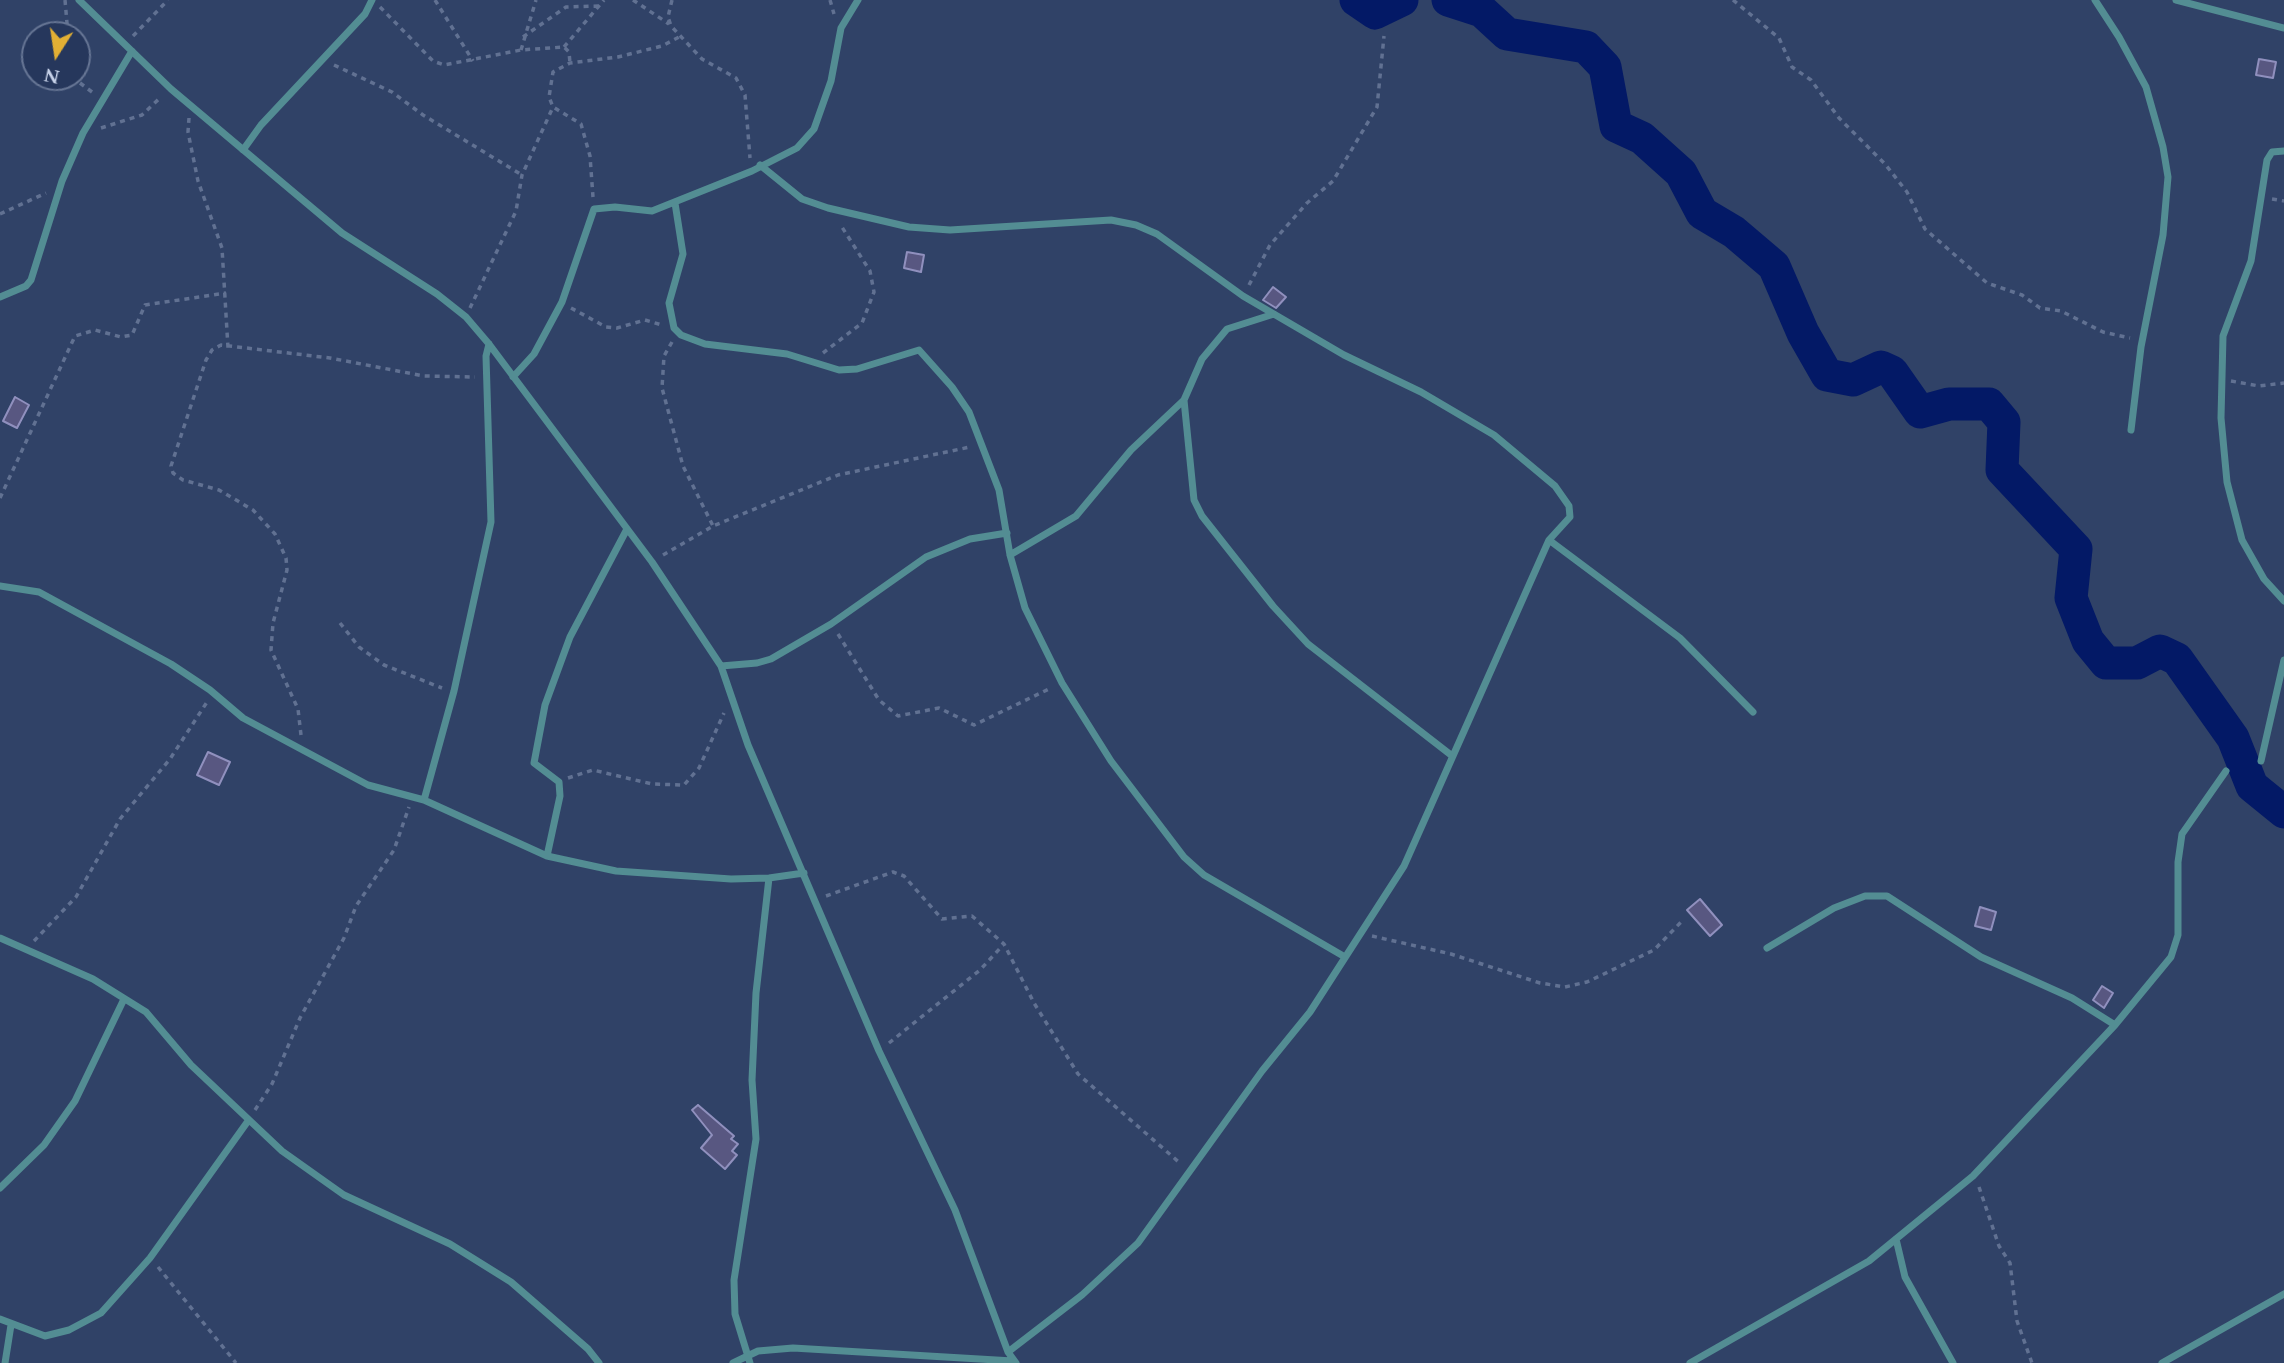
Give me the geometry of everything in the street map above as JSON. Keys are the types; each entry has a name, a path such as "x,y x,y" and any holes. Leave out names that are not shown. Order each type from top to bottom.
{"street":[{"path":"79,0 189,105 342,233 437,294 466,317 652,562 721,666 748,745 879,1051 955,1210 1014,1362"},
{"path":"243,150 261,125 321,64 373,0"},
{"path":"513,377 534,354 562,302 594,209 615,207 652,211 752,171 797,148 814,129 831,80 841,28 858,0"},
{"path":"2095,0 2146,87 2163,147 2168,177 2163,235 2141,347 2131,430"},
{"path":"2176,0 2284,28"},
{"path":"0,297 26,286 31,280 62,181 83,133 132,51"},
{"path":"2284,151 2272,152 2267,160 2251,261 2223,336 2222,379 2223,448 2236,520 2251,559 2284,601"},
{"path":"760,165 803,198 828,208 909,227 950,230 1111,220 1136,225 1157,234 1243,296 1344,355 1432,398 1494,435 1529,461 1555,486 1569,506 1570,517 1549,540 1451,755 1404,866 1310,1013 1262,1071 1138,1242 1082,1295 1008,1352"},
{"path":"675,203 683,254 669,303 674,328 681,335 705,344 787,354 839,370 857,369 919,350 952,387 969,412 999,490 1010,555 1025,608 1062,683 1111,761 1184,856 1204,875 1345,957"},
{"path":"1010,555 1076,516 1131,450 1184,400 1202,359 1227,329 1274,314"},
{"path":"424,800 454,691 491,522 486,356 489,344"},
{"path":"1184,400 1194,500 1202,516 1273,606 1308,643 1451,755"},
{"path":"547,856 560,796 559,782 534,763 545,705 570,637 627,529"},
{"path":"721,666 771,659 831,624 926,556 970,539 1007,533"},
{"path":"1549,540 1680,638 1753,712"},
{"path":"0,586 39,592 171,664 210,690 243,718 368,786 424,800 547,856 616,872 769,878 804,873"},
{"path":"2261,761 2284,660"},
{"path":"1690,1363 1848,1274 1896,1239 1973,1176 2115,1025 2171,957 2178,935 2178,862 2182,834 2226,771"},
{"path":"749,1359 735,1314 734,1280 756,1139 752,1080 756,993 769,878"},
{"path":"1767,948 1834,908 1865,896 1887,896 1981,957 2072,998 2115,1025"},
{"path":"0,938 93,979 146,1012 191,1065 282,1151 323,1182 450,1244 511,1282 588,1349 599,1363"},
{"path":"0,1188 44,1145 75,1101 124,999"},
{"path":"0,1319 45,1336 69,1330 101,1313 150,1258 248,1121"},
{"path":"1896,1239 1905,1277 1953,1363"},
{"path":"2162,1363 2284,1294"},
{"path":"5,1363 11,1325"},
{"path":"733,1363 774,1349 822,1348 1014,1362"}],"path":[{"path":"65,0 67,21"},
{"path":"124,45 169,0"},
{"path":"373,0 433,61 444,65 522,50 564,47 569,51 570,63"},
{"path":"435,0 473,61"},
{"path":"522,50 523,37 536,0"},
{"path":"564,47 604,0"},
{"path":"633,0 671,26 702,59 736,78 745,95 752,171"},
{"path":"671,0 668,18 671,26"},
{"path":"1733,0 1779,38 1792,67 1811,80 1839,118 1885,164 1907,192 1925,229 1987,283 2022,295 2040,308 2061,311 2103,332 2135,339 2141,347"},
{"path":"523,37 566,7 598,6"},
{"path":"594,209 590,156 581,124 553,107 549,97 553,72 570,63 618,57 662,46 681,36"},
{"path":"1243,296 1270,245 1307,203 1333,181 1377,107 1384,36"},
{"path":"321,64 339,66 392,92 423,115 522,175"},
{"path":"83,133 142,115 171,89"},
{"path":"91,91 104,100"},
{"path":"189,105 188,132 198,181 222,248 228,348"},
{"path":"466,317 516,211 522,175 553,107"},
{"path":"0,214 45,193 62,181"},
{"path":"811,362 862,323 874,292 870,271 828,208"},
{"path":"0,498 75,336 95,330 121,337 132,335 145,305 226,293"},
{"path":"562,302 582,316 607,327 617,328 645,320 674,328"},
{"path":"681,335 675,337 664,356 662,388 683,466 713,526"},
{"path":"304,752 298,709 271,650 273,623 287,570 286,558 275,534 253,510 219,491 183,480 173,473 171,466 206,360 212,350 221,345 228,348 330,358 424,376 488,378"},
{"path":"2222,379 2259,386 2284,383"},
{"path":"652,562 713,526 838,475 983,445"},
{"path":"340,623 359,647 384,665 454,691"},
{"path":"831,624 879,700 898,716 939,708 974,725 1062,683"},
{"path":"27,948 76,898 120,819 170,759 207,703 210,690"},
{"path":"559,782 593,771 652,784 684,785 699,768 731,696"},
{"path":"248,1121 272,1084 300,1018 344,938 356,906 394,850 411,798"},
{"path":"815,900 892,872 904,876 942,919 972,916 1004,944 1034,1003 1078,1073 1168,1155 1192,1171"},
{"path":"1360,933 1451,954 1539,983 1565,987 1587,982 1654,950 1684,919"},
{"path":"879,1051 980,970 1004,944"},
{"path":"1973,1176 1983,1195 1999,1247 2010,1263 2017,1321 2032,1363"},
{"path":"150,1258 189,1301 236,1363"}],"building":[{"path":"2259,59 2276,62 2273,78 2256,75"},
{"path":"907,252 924,255 921,272 904,268"},
{"path":"1273,287 1286,297 1276,308 1263,300"},
{"path":"15,397 29,405 17,428 3,421"},
{"path":"208,752 230,762 219,785 197,775"},
{"path":"1700,899 1722,925 1710,936 1687,910"},
{"path":"1980,907 1996,912 1991,930 1975,926"},
{"path":"2102,986 2113,993 2104,1008 2093,1000"},
{"path":"698,1105 734,1136 731,1139 738,1144 732,1151 737,1155 725,1169 701,1148 712,1135 692,1110"}],"waterway":[{"path":"1356,0 1375,13 1402,0"},
{"path":"1448,0 1482,11 1507,34 1586,47 1605,67 1616,126 1642,138 1681,173 1702,213 1734,232 1774,266 1803,333 1827,375 1853,380 1881,367 1892,372 1920,412 1949,404 1989,404 2004,422 2002,470 2076,549 2071,598 2088,641 2106,663 2137,663 2160,651 2177,659 2233,738 2252,786 2284,812"}]}
